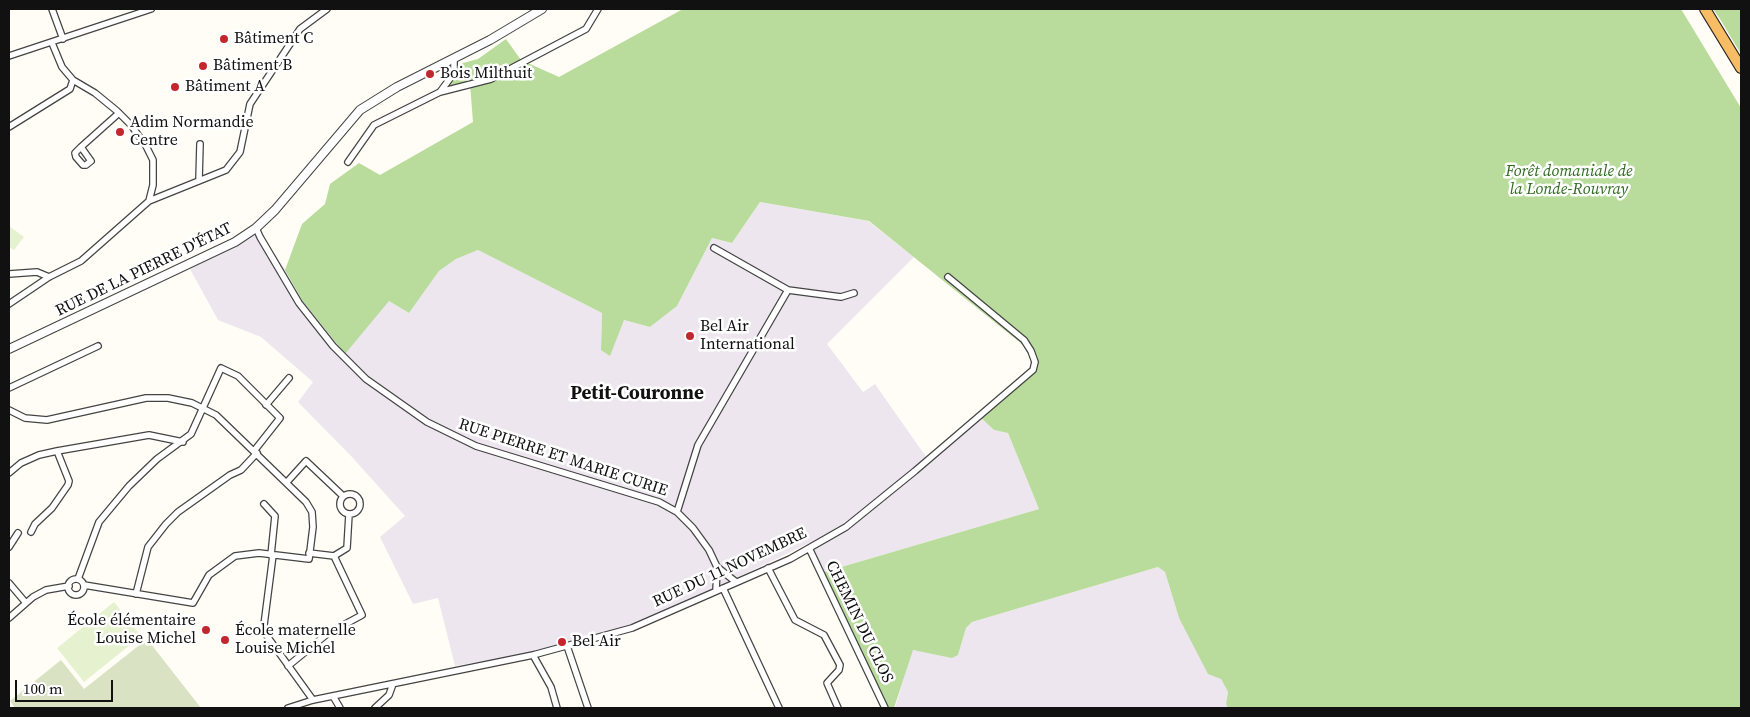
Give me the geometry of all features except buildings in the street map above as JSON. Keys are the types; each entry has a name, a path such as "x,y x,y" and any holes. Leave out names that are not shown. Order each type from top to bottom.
{"highway":[{"path":"1705,9 1741,68"}],"street":[{"path":"52,9 63,39"},
{"path":"9,56 150,9"},
{"path":"9,304 49,277 81,261 149,201 226,170 240,152 250,104 300,29 327,9"},
{"name":"RUE DE LA PIERRE D'ÉTAT","path":"9,349 235,242 256,228 280,205 360,110 397,87 498,36 542,9"},
{"path":"348,162 374,125 440,92 491,79 586,29 598,9"},
{"path":"52,43 62,67 73,80 95,93 118,113 131,125 146,146 153,160 153,185 149,201"},
{"path":"440,92 454,73 454,58"},
{"path":"9,128 70,89 73,80"},
{"path":"81,148 118,113"},
{"path":"199,180 200,144"},
{"name":"RUE PIERRE ET MARIE CURIE","path":"256,228 282,277 320,331 366,379 401,405 449,435 476,446 659,502 677,512 693,528 709,550 717,567 736,582"},
{"path":"714,248 788,290 841,296 854,293"},
{"path":"9,274 37,272 49,277"},
{"name":"RUE DU 11 NOVEMBRE","path":"288,708 313,700 532,655 632,628 768,568 809,548 846,526 915,471 1033,370 1035,362 1024,340 948,278"},
{"path":"677,512 698,445 788,290"},
{"path":"9,388 98,346"},
{"path":"78,579 92,537 110,508 157,459 183,442 191,434 222,368 238,376 280,418 241,470 230,475 178,512 166,524 148,547 136,594"},
{"path":"266,405 289,378"},
{"path":"9,410 25,418 47,420 146,398 168,398 203,408 216,415 256,452 306,502 312,512 309,559 247,553 235,556 209,575 194,603 84,586 78,579"},
{"path":"9,474 21,462 57,451 149,435 183,442"},
{"path":"30,532 35,524 52,508 68,485 69,480 62,468 57,451"},
{"path":"287,482 306,461 343,496"},
{"path":"352,494 359,501 358,510 349,514 343,512 340,506 343,496 352,494"},
{"path":"264,504 275,516 264,625 267,636 313,700"},
{"path":"309,553 334,556 347,548 349,514"},
{"path":"9,547 18,533"},
{"name":"CHEMIN DU CLOS","path":"809,548 885,708"},
{"path":"288,666 327,634 362,615 334,556"},
{"path":"716,591 717,567"},
{"path":"768,568 795,620 824,635 840,665 839,670 827,683 838,708"},
{"path":"78,579 72,580 69,586 72,594 78,595 83,592 84,586"},
{"path":"9,583 26,603"},
{"path":"9,618 26,603 46,590 69,586"},
{"path":"724,588 780,708"},
{"path":"567,646 588,708"},
{"path":"532,655 551,687 557,708"},
{"path":"375,708 389,695 392,684"},
{"path":"333,696 340,708"}],"shaded area":[{"path":"760,202 868,221 914,257 827,344 863,392 875,384 929,461 980,417 994,430 1008,433 1039,509 821,573 809,543 687,602 630,626 533,653 455,666 438,598 413,604 380,537 405,516 352,457 298,402 313,382 261,337 218,320 190,269 259,233 285,269 302,300 389,301 409,313 439,271 456,259 478,250 602,313 601,350 624,320 650,327 677,306 712,238 732,243"},
{"path":"1158,567 1165,572 1179,618 1228,692 1226,704 1228,708 895,708 912,650 958,655 966,628 972,622"}],"green space":[{"name":"Forêt domaniale de la Londe-Rouvray","path":"683,9 1681,9 1741,108 1741,708 1228,708 1226,704 1228,692 1221,679 1208,674 1179,618 1165,572 1158,567 972,622 966,628 958,655 952,658 913,650 894,708 886,708 821,573 1039,509 1008,433 994,430 980,417 1033,373 1028,349 869,221 760,202 732,243 712,238 677,306 650,327 624,320 610,356 601,350 602,313 478,250 456,259 439,271 409,313 389,301 345,354 302,300 285,270 302,224 325,204 330,184 359,163 380,175 473,122 470,84 450,87 448,79 463,63 478,59 506,39 521,60 559,77"},
{"path":"1713,9 1741,9 1741,54 1720,19"},
{"path":"9,226 24,237 14,250 9,247"},
{"path":"114,602 141,636 84,682 57,648"},
{"path":"147,639 201,708 15,708 10,701 61,660 84,689"}],"place":[{"name":"Bâtiment C","path":"224,39"},
{"name":"Bâtiment B","path":"203,66"},
{"name":"Bois Milthuit","path":"430,74"},
{"name":"Bâtiment A","path":"175,87"},
{"name":"Adim Normandie Centre","path":"120,132"},
{"name":"Bel Air International","path":"690,336"},
{"name":"École élémentaire Louise Michel","path":"206,630"},
{"name":"École maternelle Louise Michel","path":"225,640"},
{"name":"Bel Air","path":"562,642"}],"district":[{"name":"Petit-Couronne","path":"637,394"}]}
